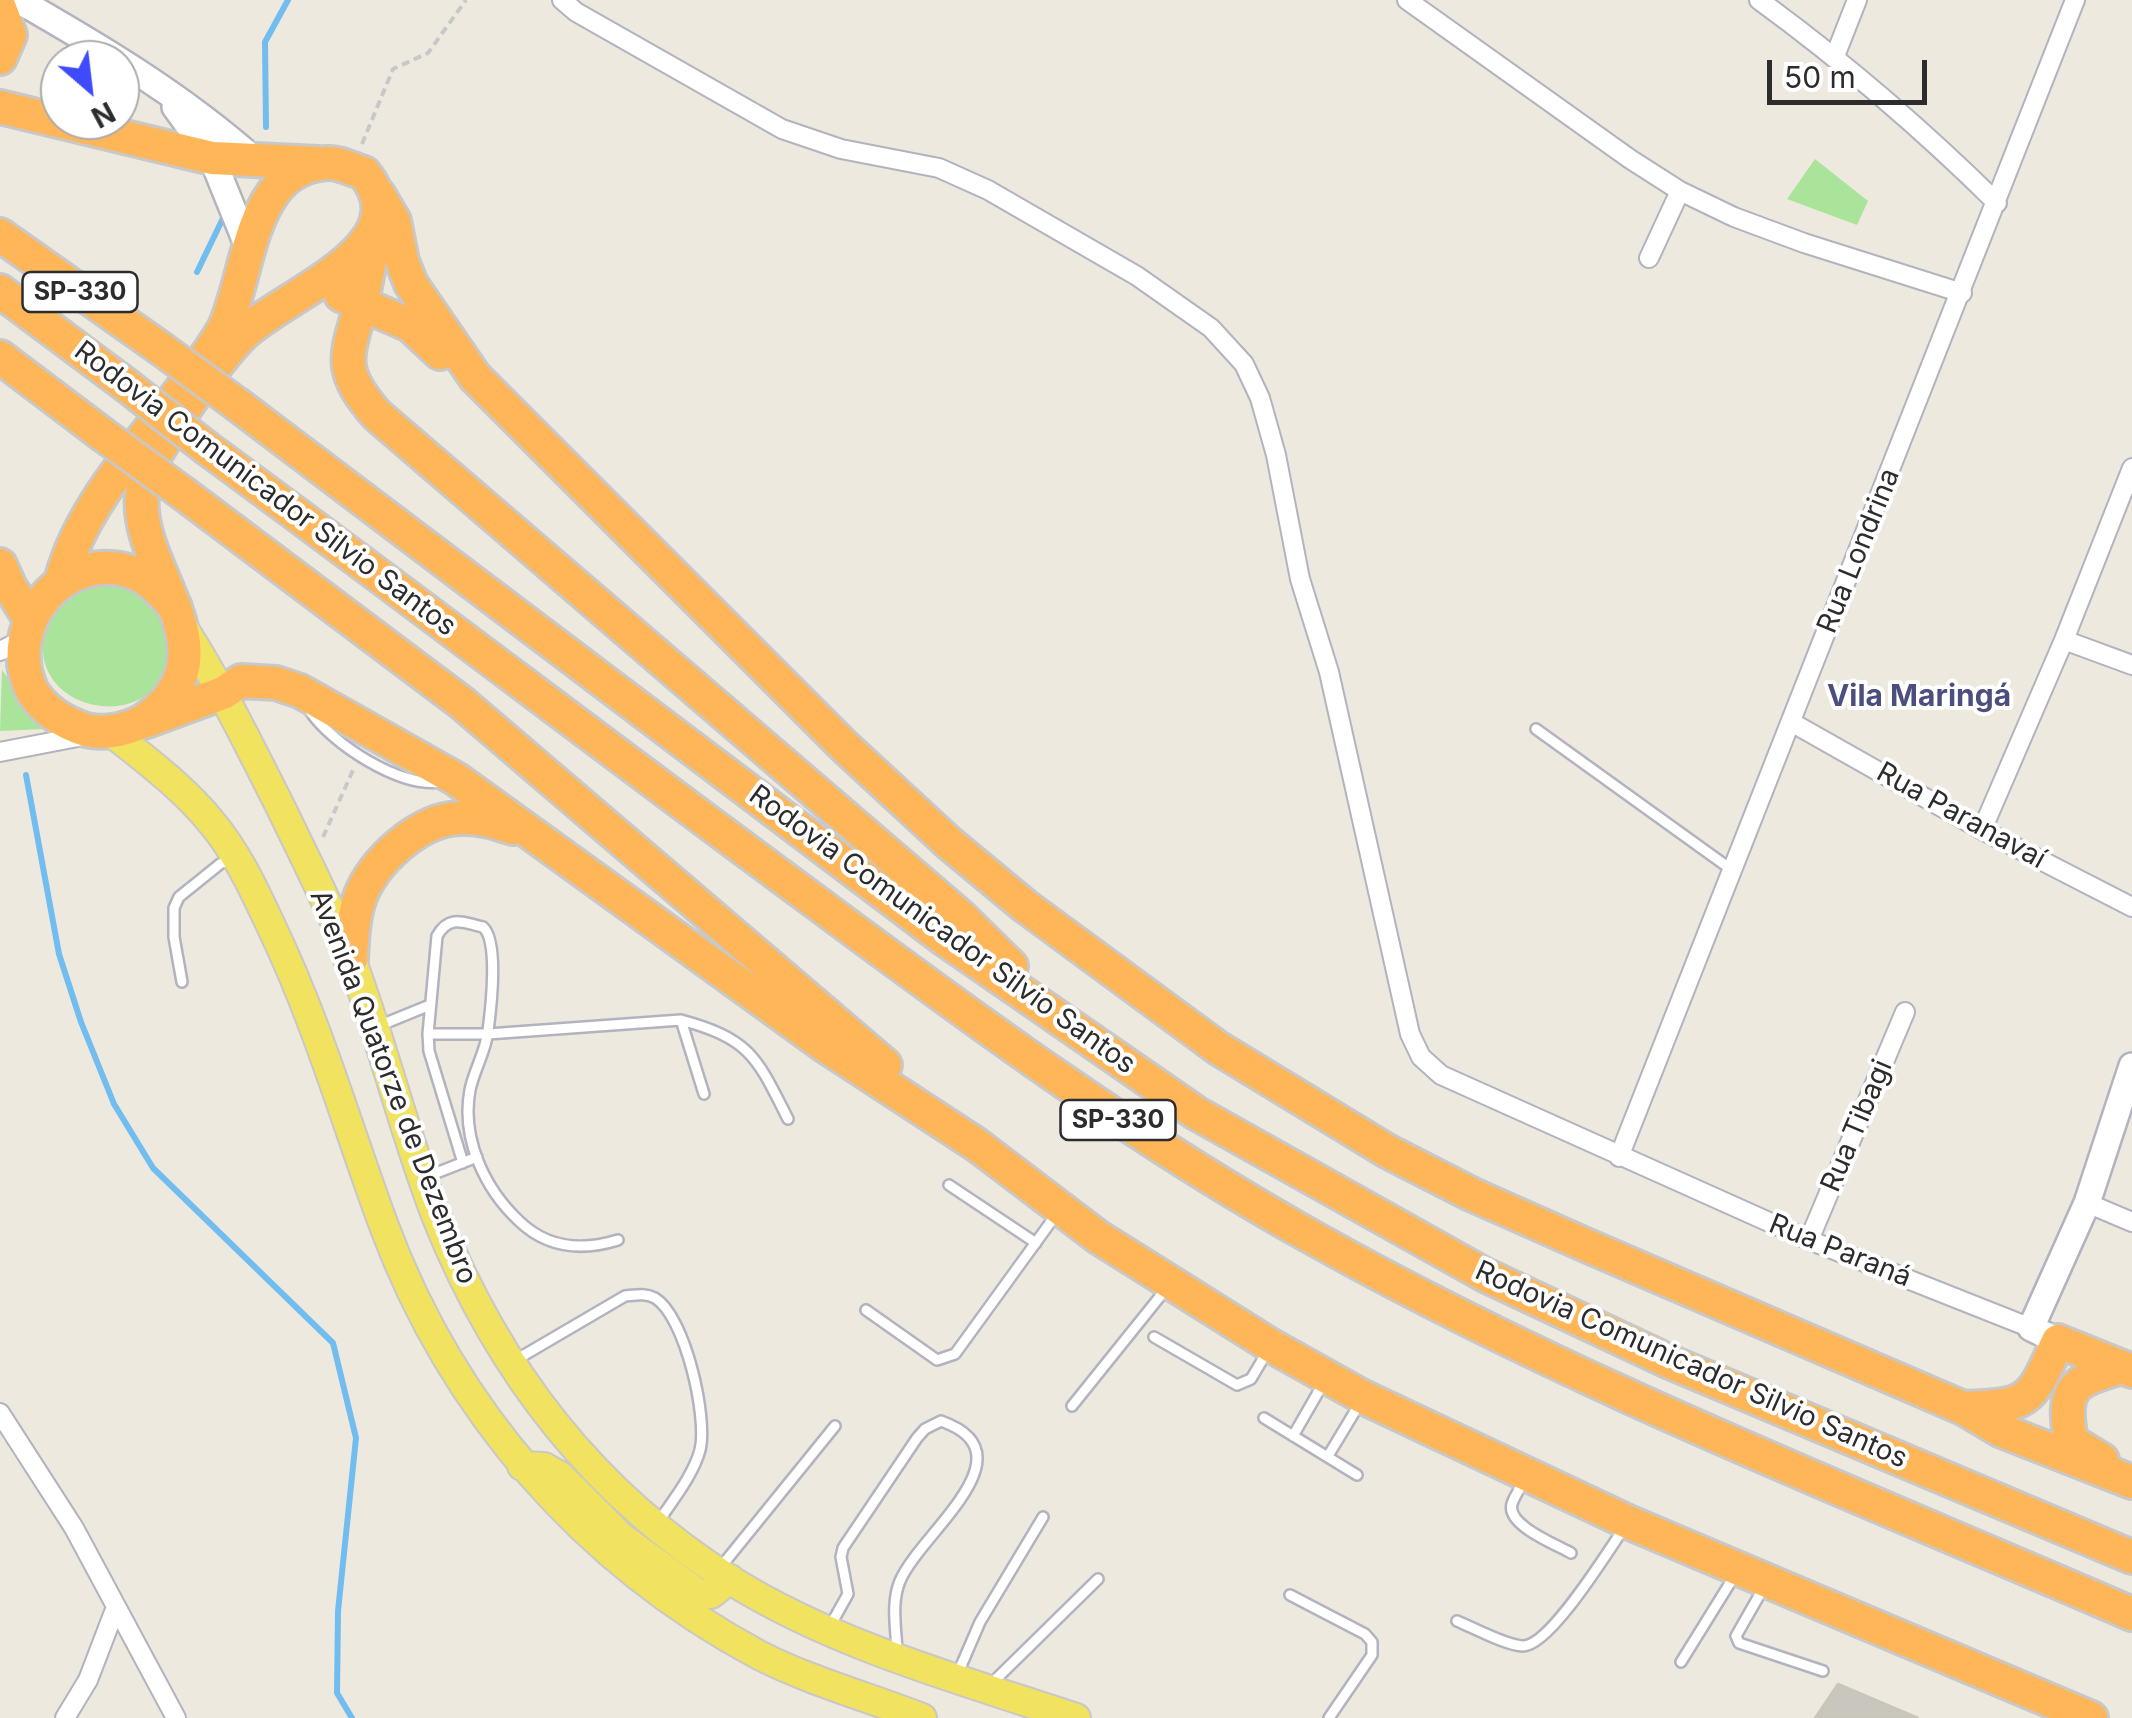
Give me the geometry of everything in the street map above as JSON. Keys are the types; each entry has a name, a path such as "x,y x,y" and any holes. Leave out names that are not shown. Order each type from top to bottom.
{"highway":[{"path":"0,8 10,35 0,58"},
{"path":"0,108 212,158 251,157 353,176 394,221 402,261 412,284 475,378"},
{"path":"62,578 69,553 91,513 224,329 263,204 275,188 308,168 353,176"},
{"path":"353,176 376,230 348,360 356,387 378,414 961,917 1075,1028"},
{"path":"144,722 165,705 180,682 186,656 179,618 143,524 140,503 148,467 242,334 350,258 376,230"},
{"name":"Rodovia Comunicador Silvio Santos","path":"0,235 238,405 943,938 1196,1113 1485,1276 1670,1362 2132,1557"},
{"path":"307,290 327,291 361,302 410,325 475,378 844,746 949,843 1067,938 1218,1048 1300,1100 1471,1194 1964,1408 2000,1430 2132,1480"},
{"name":"Rodovia Comunicador Silvio Santos","path":"0,291 915,976 1088,1102 1181,1160 1315,1240 1468,1321 1650,1406 2132,1614"},
{"path":"0,357 462,702 977,1145 1060,1210 1171,1283 1326,1377 1527,1476 2091,1718"},
{"path":"0,565 10,587 22,666 31,690 47,710 68,724 104,732 223,693 242,681 260,680 300,691 456,780 824,1045 977,1145"},
{"path":"17,636 42,594 62,578 86,570 112,568 136,574 158,588 179,618"},
{"path":"351,959 352,930 360,898 374,873 408,838 456,818 485,819 538,837"},
{"path":"2044,1335 2036,1389 2042,1422 2132,1480"},
{"name":"Rua Paraná","path":"2044,1335 2127,1369"},
{"path":"2071,1441 2068,1420 2072,1387 2084,1377 2127,1369"},
{"path":"1964,1408 2013,1404 2036,1389"}],"main road":[{"path":"18,0 106,50 189,105 251,157"},
{"path":"159,85 212,158 250,252"},
{"name":"Avenida Quatorze de Dezembro","path":"179,618 223,693 351,959 424,1178 464,1280 494,1338 547,1417 602,1478 656,1526 777,1607 898,1659 1076,1718"},
{"name":"Avenida Quatorze de Dezembro","path":"104,732 194,802 252,885 303,993 386,1230 421,1310 451,1366 522,1466 585,1532 686,1612 764,1657 922,1718"},
{"path":"2044,1335 2132,1066"},
{"path":"522,1466 544,1467 560,1476 621,1537 699,1594 711,1594 724,1575"},
{"path":"764,1657 778,1648 899,1699 916,1695 946,1675"}],"street":[{"name":"Rua Paraná","path":"562,0 576,12 782,128 841,149 938,168 988,190 1137,276 1211,328 1244,364 1260,398 1276,456 1300,579 1329,672 1410,1034 1421,1056 1441,1075 1809,1240 2044,1335"},
{"path":"580,0 592,18"},
{"path":"1408,0 1680,191 1804,242 1962,293"},
{"path":"1759,0 1835,56 1930,136 1997,203"},
{"path":"1835,56 1857,0"},
{"name":"Rua Londrina","path":"1619,1157 2075,0"},
{"path":"1648,258 1680,191"},
{"path":"1982,830 2064,640 2132,468"},
{"path":"2064,640 2132,665"},
{"name":"Rua Paranavaí","path":"1791,722 1982,830 2132,907"},
{"path":"0,752 104,732"},
{"name":"Rua Tibagi","path":"1809,1240 1904,1012"},
{"path":"2086,1204 2132,1222"},
{"path":"0,1414 74,1528 176,1718"},
{"path":"65,1718 88,1680 116,1607"}],"lane":[{"path":"300,691 319,724 337,741 397,775 420,782 456,780"},
{"path":"1536,729 1732,870"},
{"path":"182,982 174,937 174,908 179,897 220,864 235,857"},
{"path":"462,1162 434,1071 428,1034 436,936 451,920 483,927 492,942 488,1034 470,1093 470,1138 476,1158 502,1206 526,1228 552,1243 574,1248 592,1248 618,1240"},
{"path":"374,1028 430,1005"},
{"path":"428,1034 488,1034 681,1020 719,1032 746,1049 759,1063 788,1119"},
{"path":"681,1020 704,1094"},
{"path":"424,1178 476,1158"},
{"path":"948,1185 1036,1244"},
{"path":"866,1310 937,1360 946,1359 955,1354 1060,1210"},
{"path":"1072,1406 1171,1283"},
{"path":"511,1363 625,1296 644,1294 658,1300 670,1312 679,1328 701,1412 702,1434 699,1453 688,1475 656,1526"},
{"path":"1154,1338 1237,1384 1251,1379 1270,1345"},
{"path":"1293,1436 1326,1377"},
{"path":"1328,1456 1363,1396"},
{"path":"1264,1418 1357,1475"},
{"path":"828,1630 848,1594 840,1556 850,1536 924,1429 941,1421 949,1424 976,1444 979,1462 971,1482 901,1579 896,1601 898,1659"},
{"path":"724,1575 835,1426"},
{"path":"1527,1476 1511,1506 1512,1515 1520,1524 1570,1553"},
{"path":"946,1675 1043,1517"},
{"path":"1457,1621 1520,1647 1533,1644 1543,1637 1587,1581 1628,1522"},
{"path":"1682,1662 1752,1574"},
{"path":"1752,1574 1736,1636 1739,1644 1823,1672"},
{"path":"987,1688 1098,1579"},
{"path":"1290,1595 1365,1634 1372,1642 1372,1655 1329,1718"}],"path":[{"path":"353,176 364,135 393,69 428,54 466,0"},
{"path":"309,866 360,754"}],"green space":[{"path":"1815,159 1868,201 1857,225 1787,199"},
{"path":"118,580 156,601 171,645 163,676 146,695 123,705 97,705 73,697 54,681 43,657 46,627 57,605 74,592"},
{"path":"2,670 45,729 0,731"}],"building":[{"path":"1838,1684 1918,1718 1815,1718"}],"waterway":[{"path":"266,127 265,42 288,0"},
{"path":"197,272 226,212"},
{"path":"26,775 59,954 114,1104 153,1168 333,1343 356,1438 338,1611 337,1693 352,1718"}],"district":[{"name":"Vila Maringá","path":"1919,697"}]}
